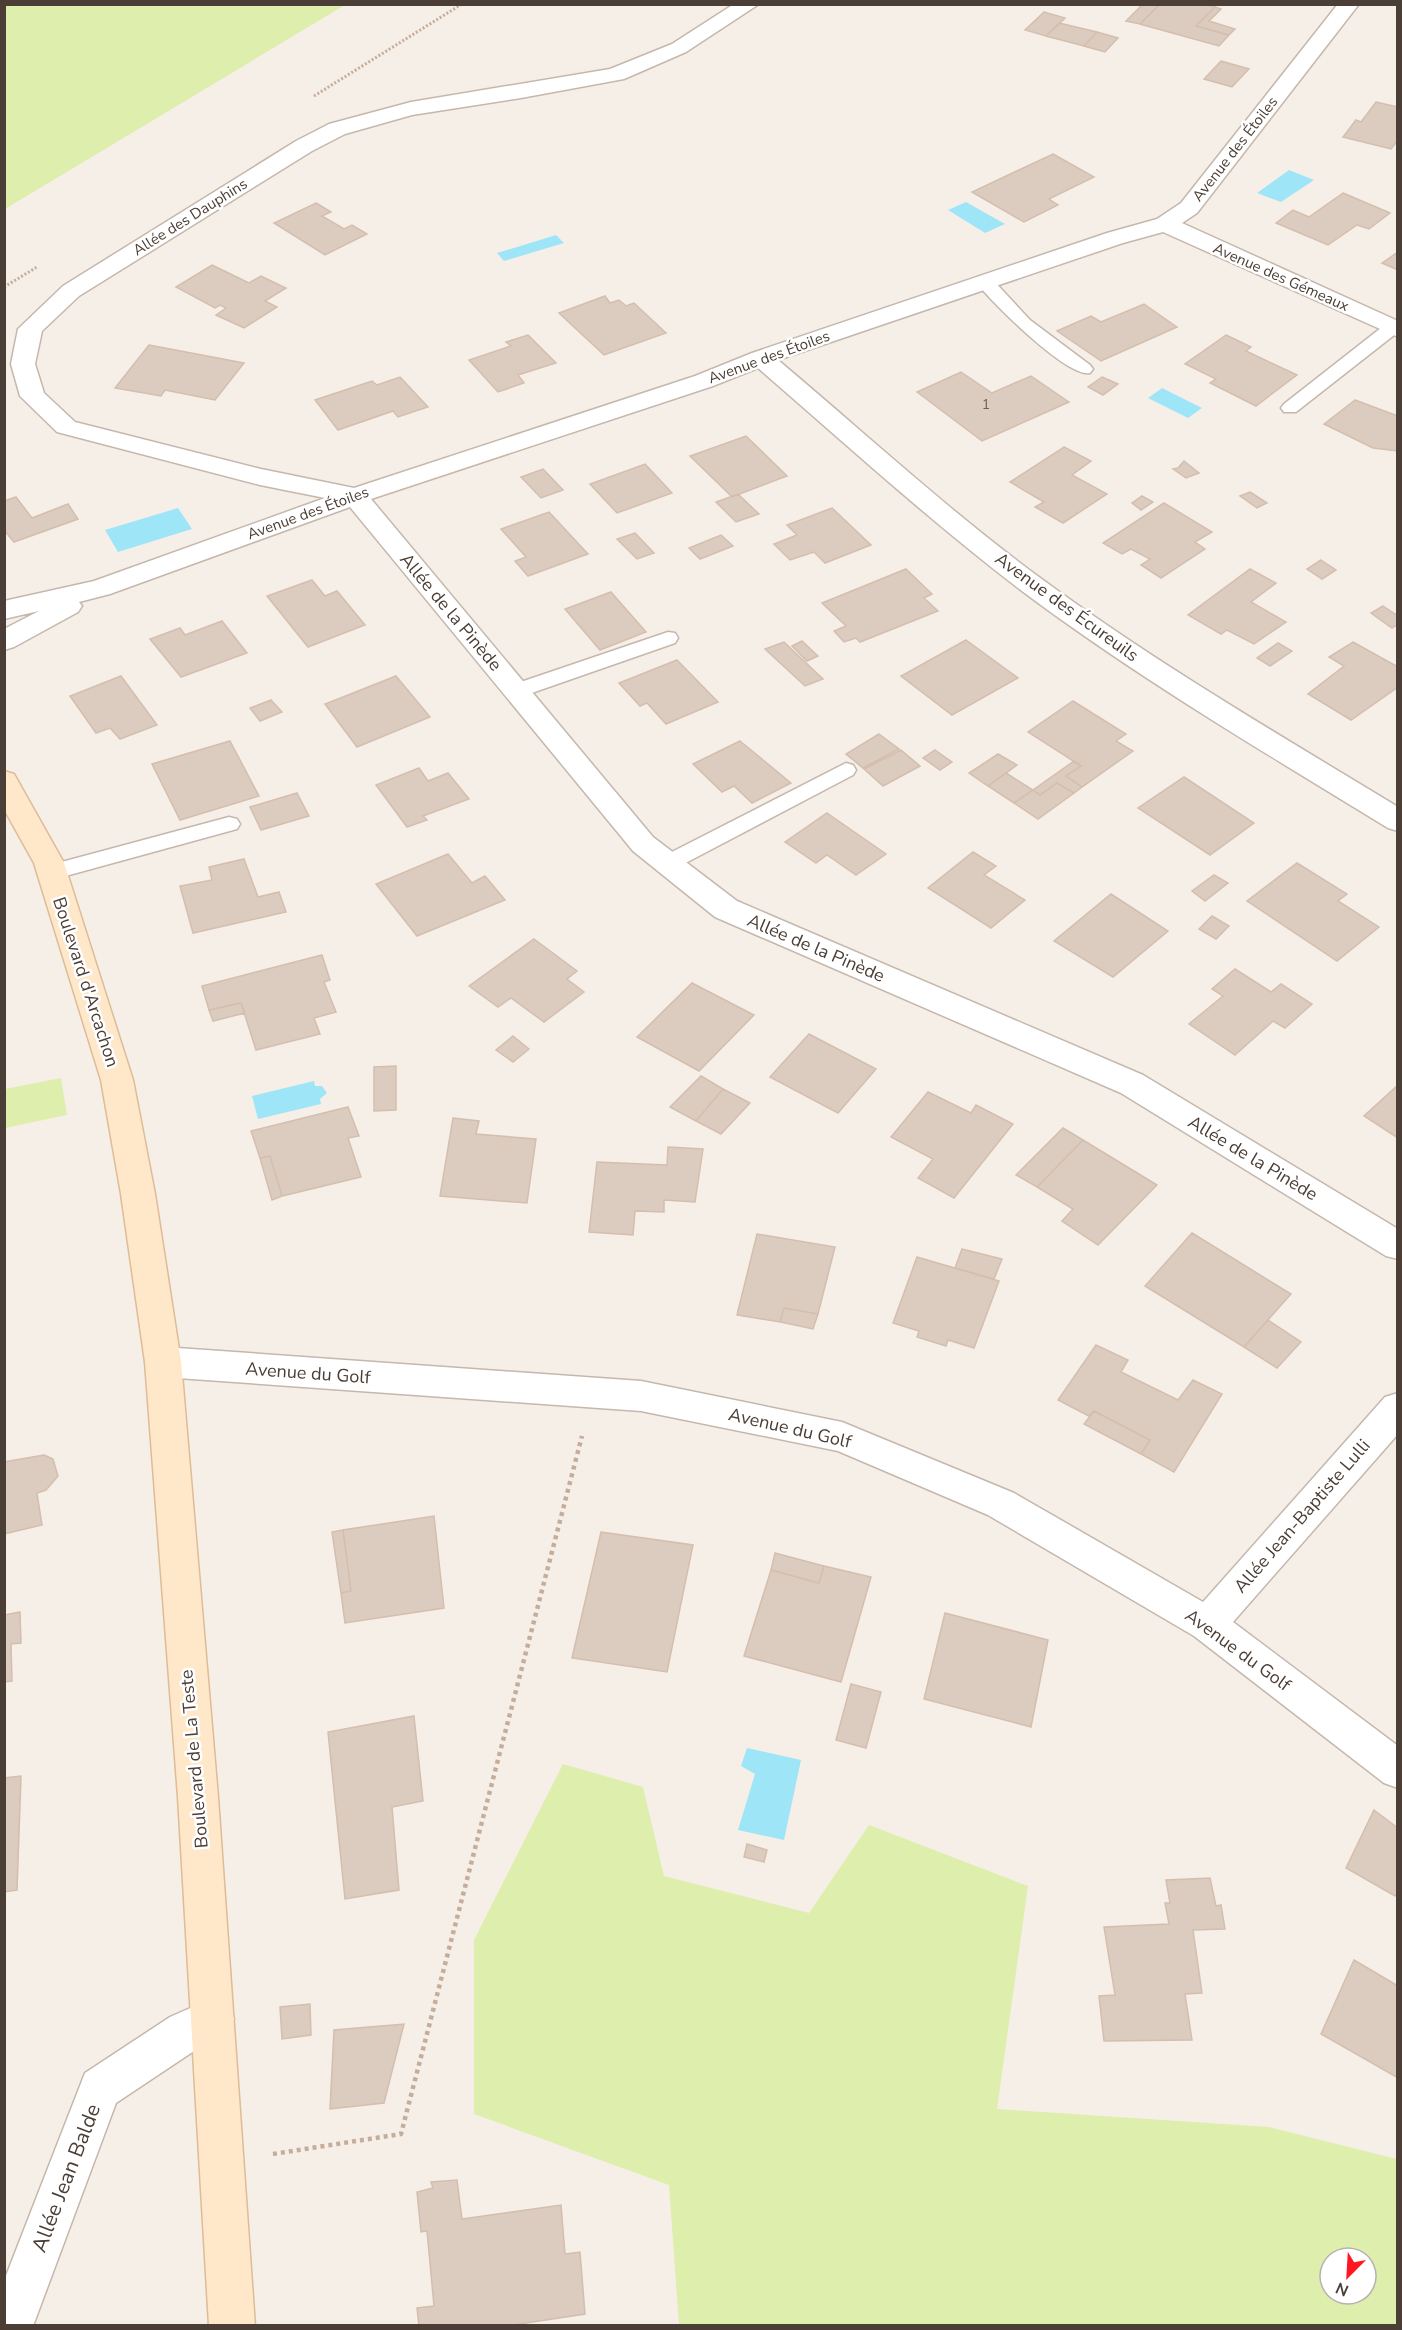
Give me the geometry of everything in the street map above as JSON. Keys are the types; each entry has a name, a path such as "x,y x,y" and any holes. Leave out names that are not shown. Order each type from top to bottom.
{"main road":[{"name":"Boulevard d'Arcachon","path":"4,781 49,863 117,1080 138,1194"},
{"name":"Boulevard de La Teste","path":"138,1194 163,1362 213,2019 232,2325"}],"street":[{"name":"Allée des Dauphins","path":"355,496 260,477 66,427 32,396 23,364 30,329 71,291 304,146 337,129 411,109 616,74 679,48 749,4"},
{"name":"Avenue des Étoiles","path":"4,610 101,588 355,496 704,381 761,358 1115,238 1165,224 1189,208 1349,4"},
{"name":"Avenue des Gémeaux","path":"1165,224 1395,329"},
{"name":"Avenue des Écureuils","path":"761,358 924,498 1032,585 1140,661 1398,821"},
{"name":"Allée de la Pinède","path":"355,496 643,844 726,909 1132,1084 1398,1246"},
{"name":"Avenue des Étoiles","path":"4,641 101,588"},
{"name":"Avenue du Golf","path":"163,1362 641,1396 842,1437 1000,1504 1207,1624 1398,1770"},
{"name":"Allée Jean-Baptiste Lulli","path":"1207,1624 1398,1408"},
{"name":"Allée Jean Balde","path":"10,2325 100,2088 185,2032 213,2019"}],"lane":[{"path":"986,283 1023,324 1084,369"},
{"path":"1290,408 1395,329"},
{"path":"522,697 672,644"},
{"path":"668,863 846,770"},
{"path":"51,872 229,824"}],"path":[{"path":"222,2162 401,2134 593,1393"}],"green space":[{"path":"5,4 345,4 345,5 5,209"},
{"path":"61,1078 67,1115 5,1128 5,1089"},
{"path":"563,1764 643,1787 664,1876 809,1913 869,1825 1028,1886 997,2109 1269,2127 1397,2159 1397,2325 679,2325 669,2185 474,2114 474,1940"}],"water":[{"path":"1289,170 1314,180 1281,202 1257,193"},
{"path":"966,202 1005,224 985,233 948,210"},
{"path":"556,235 564,243 504,261 497,253"},
{"path":"1162,388 1202,408 1188,418 1148,398"},
{"path":"178,508 192,529 118,552 105,530"},
{"path":"314,1081 315,1086 322,1086 327,1093 320,1099 321,1104 258,1119 252,1096"},
{"path":"747,1748 801,1760 784,1840 738,1830 755,1774 741,1766"}],"building":[{"path":"1143,4 1160,4 1140,24 1126,21"},
{"path":"1160,4 1207,4 1215,7 1196,26 1229,35 1219,46 1140,24"},
{"path":"1215,7 1221,9 1209,21 1235,29 1229,35 1196,26"},
{"path":"1044,12 1065,18 1046,36 1025,30"},
{"path":"1059,23 1097,32 1084,46 1046,36"},
{"path":"1097,32 1118,38 1105,52 1084,46"},
{"path":"1221,61 1249,69 1232,87 1204,79"},
{"path":"1376,102 1398,107 1398,140 1391,149 1343,137 1356,120 1361,122"},
{"path":"1053,154 1094,177 1049,199 1058,205 1024,222 972,192"},
{"path":"1343,193 1390,213 1369,229 1357,225 1328,245 1276,223 1293,210 1309,217"},
{"path":"316,203 331,212 322,216 344,229 352,225 367,234 325,255 274,223"},
{"path":"1398,252 1398,270 1382,263"},
{"path":"212,265 249,283 261,276 286,288 265,301 277,307 244,328 216,315 226,308 220,305 215,308 176,287"},
{"path":"605,296 610,303 619,300 626,306 634,303 666,333 604,355 559,313"},
{"path":"1144,304 1177,327 1101,361 1057,331 1091,316 1101,322"},
{"path":"528,335 556,363 518,375 524,383 498,392 469,360 511,346 506,342"},
{"path":"1226,335 1251,347 1246,351 1297,375 1256,406 1210,383 1216,379 1185,364"},
{"path":"149,345 244,363 215,400 165,390 161,396 115,388"},
{"path":"961,372 992,393 1031,376 1069,402 982,441 917,392"},
{"path":"400,377 428,407 398,417 393,411 338,430 315,400 372,381 377,385"},
{"path":"1102,377 1118,384 1103,395 1088,387"},
{"path":"1355,400 1398,416 1398,451 1373,448 1324,424"},
{"path":"746,436 787,476 732,497 690,456"},
{"path":"1064,447 1091,461 1072,475 1107,494 1063,523 1035,507 1044,502 1010,482"},
{"path":"1184,461 1199,473 1186,478 1173,469 1178,468"},
{"path":"645,464 672,493 617,513 590,484"},
{"path":"543,469 563,490 541,498 521,477"},
{"path":"1250,492 1267,503 1257,508 1240,496"},
{"path":"738,494 759,514 736,522 716,502"},
{"path":"1142,496 1153,502 1141,510 1132,503"},
{"path":"16,497 32,518 68,504 78,519 14,542 4,530 4,501"},
{"path":"1164,503 1212,532 1195,542 1205,549 1161,578 1141,565 1150,559 1131,549 1122,554 1103,543"},
{"path":"832,508 871,545 825,563 814,552 790,560 774,544 797,535 787,525"},
{"path":"549,512 588,554 528,576 515,561 526,557 501,529"},
{"path":"635,533 654,553 637,559 617,539"},
{"path":"721,535 733,546 700,559 689,548"},
{"path":"1321,560 1336,570 1322,579 1307,569"},
{"path":"906,569 932,594 924,598 938,611 860,642 856,638 844,642 834,631 846,626 822,603"},
{"path":"1250,569 1276,583 1251,602 1286,622 1254,644 1227,630 1221,634 1188,615"},
{"path":"312,580 325,596 337,591 365,625 308,647 267,596"},
{"path":"611,592 646,632 600,650 565,609"},
{"path":"1383,606 1398,616 1398,624 1392,628 1371,613"},
{"path":"222,621 247,653 181,677 150,639 180,628 185,635"},
{"path":"966,640 1018,678 952,715 901,676"},
{"path":"802,641 818,656 807,661 792,646"},
{"path":"784,642 823,679 805,686 765,649"},
{"path":"1353,642 1398,667 1398,687 1351,720 1308,694 1344,666 1329,657"},
{"path":"1278,643 1292,651 1270,666 1257,658"},
{"path":"677,660 718,702 666,724 647,703 640,706 619,683"},
{"path":"121,676 157,725 120,739 110,728 96,733 70,696"},
{"path":"396,676 430,717 357,747 325,704"},
{"path":"271,700 282,712 260,721 250,708"},
{"path":"1073,701 1126,734 1116,741 1133,751 1082,787 1066,776 1081,766 1028,732"},
{"path":"879,734 899,749 863,768 846,754"},
{"path":"230,741 259,796 180,820 152,764"},
{"path":"740,741 791,783 752,803 734,786 722,792 693,764"},
{"path":"901,750 920,766 883,786 864,769"},
{"path":"935,750 952,762 940,770 923,758"},
{"path":"998,754 1017,765 988,786 969,773"},
{"path":"1074,761 1081,766 1066,776 1082,787 1074,793 1057,783 1040,795 1033,790"},
{"path":"419,768 428,781 448,773 469,799 423,816 427,820 407,827 376,785"},
{"path":"1006,773 1033,790 1014,803 988,786"},
{"path":"1184,777 1254,823 1210,855 1138,808"},
{"path":"1057,783 1074,793 1038,819 1014,803 1033,790 1040,795"},
{"path":"297,793 309,816 261,830 250,807"},
{"path":"827,813 886,854 856,875 827,855 816,863 785,842"},
{"path":"973,852 996,866 984,875 1025,900 991,928 928,888"},
{"path":"448,854 472,883 485,876 505,900 417,936 376,884"},
{"path":"244,859 258,897 279,892 286,912 193,933 180,886 212,880 209,867"},
{"path":"1297,863 1347,894 1338,901 1379,927 1337,961 1247,901"},
{"path":"1214,875 1228,883 1205,901 1192,891"},
{"path":"1111,894 1168,931 1113,977 1054,941"},
{"path":"1212,916 1229,926 1216,939 1199,929"},
{"path":"534,939 577,971 567,979 584,992 544,1022 511,998 498,1007 469,986"},
{"path":"322,955 330,980 324,982 336,1012 314,1018 320,1034 256,1050 241,1003 209,1010 202,986"},
{"path":"1235,969 1271,992 1281,984 1312,1004 1285,1028 1273,1021 1235,1055 1189,1024 1223,996 1212,989"},
{"path":"692,983 754,1015 699,1071 637,1037"},
{"path":"241,1003 245,1013 213,1021 209,1010"},
{"path":"809,1034 876,1069 838,1113 770,1077"},
{"path":"513,1036 529,1049 513,1062 496,1050"},
{"path":"396,1066 396,1110 374,1111 374,1067"},
{"path":"701,1076 723,1089 696,1121 670,1107"},
{"path":"1398,1085 1398,1138 1364,1116"},
{"path":"723,1089 750,1103 721,1134 696,1121"},
{"path":"928,1092 971,1113 976,1105 1013,1124 954,1198 918,1178 933,1159 891,1137"},
{"path":"348,1107 359,1136 348,1138 361,1177 282,1196 270,1156 260,1158 251,1131"},
{"path":"453,1118 479,1121 476,1134 536,1139 527,1203 440,1196"},
{"path":"1063,1128 1083,1140 1037,1187 1016,1175"},
{"path":"1083,1140 1157,1185 1098,1245 1062,1221 1073,1209 1037,1187"},
{"path":"668,1147 703,1149 695,1202 664,1200 664,1212 635,1211 633,1235 589,1232 597,1162 667,1165"},
{"path":"270,1156 282,1196 272,1200 260,1158"},
{"path":"1192,1233 1291,1294 1244,1347 1145,1286"},
{"path":"757,1234 835,1247 818,1314 784,1308 780,1322 737,1315"},
{"path":"962,1249 1002,1259 994,1279 955,1268"},
{"path":"917,1257 999,1281 974,1348 948,1340 946,1346 917,1337 919,1331 893,1323"},
{"path":"784,1308 818,1314 813,1329 780,1322"},
{"path":"1268,1320 1301,1342 1277,1368 1244,1347"},
{"path":"1096,1345 1128,1360 1121,1372 1178,1400 1193,1380 1222,1394 1174,1472 1141,1454 1150,1440 1094,1411 1089,1416 1058,1400"},
{"path":"1094,1411 1150,1440 1141,1454 1084,1424"},
{"path":"44,1455 53,1459 58,1476 46,1490 37,1493 42,1525 4,1534 4,1462"},
{"path":"434,1516 444,1608 345,1623 341,1593 351,1591 343,1530"},
{"path":"343,1530 351,1591 341,1593 332,1532"},
{"path":"601,1532 693,1545 667,1672 572,1658"},
{"path":"775,1553 824,1566 819,1583 771,1570"},
{"path":"824,1566 871,1577 841,1682 744,1656 771,1570 819,1583"},
{"path":"20,1612 21,1643 11,1644 12,1681 4,1682 4,1615"},
{"path":"945,1613 1048,1640 1031,1727 924,1699"},
{"path":"851,1684 881,1692 866,1748 836,1740"},
{"path":"414,1716 423,1801 392,1807 399,1890 345,1899 328,1732"},
{"path":"21,1776 17,1890 4,1892 4,1778"},
{"path":"1374,1810 1398,1828 1398,1891 1395,1896 1346,1868"},
{"path":"747,1844 767,1850 764,1862 744,1857"},
{"path":"1210,1878 1216,1906 1221,1905 1225,1929 1193,1930 1202,1993 1185,1994 1192,2040 1104,2041 1099,1996 1115,1995 1104,1927 1169,1924 1165,1903 1170,1903 1166,1880"},
{"path":"1354,1960 1398,1986 1398,2078 1321,2034"},
{"path":"310,2004 311,2035 282,2039 280,2007"},
{"path":"404,2024 384,2103 330,2109 334,2030"},
{"path":"457,2180 462,2219 561,2205 565,2254 580,2252 585,2314 507,2326 419,2326 417,2308 434,2306 427,2231 421,2232 417,2192 433,2188 431,2182"}]}
